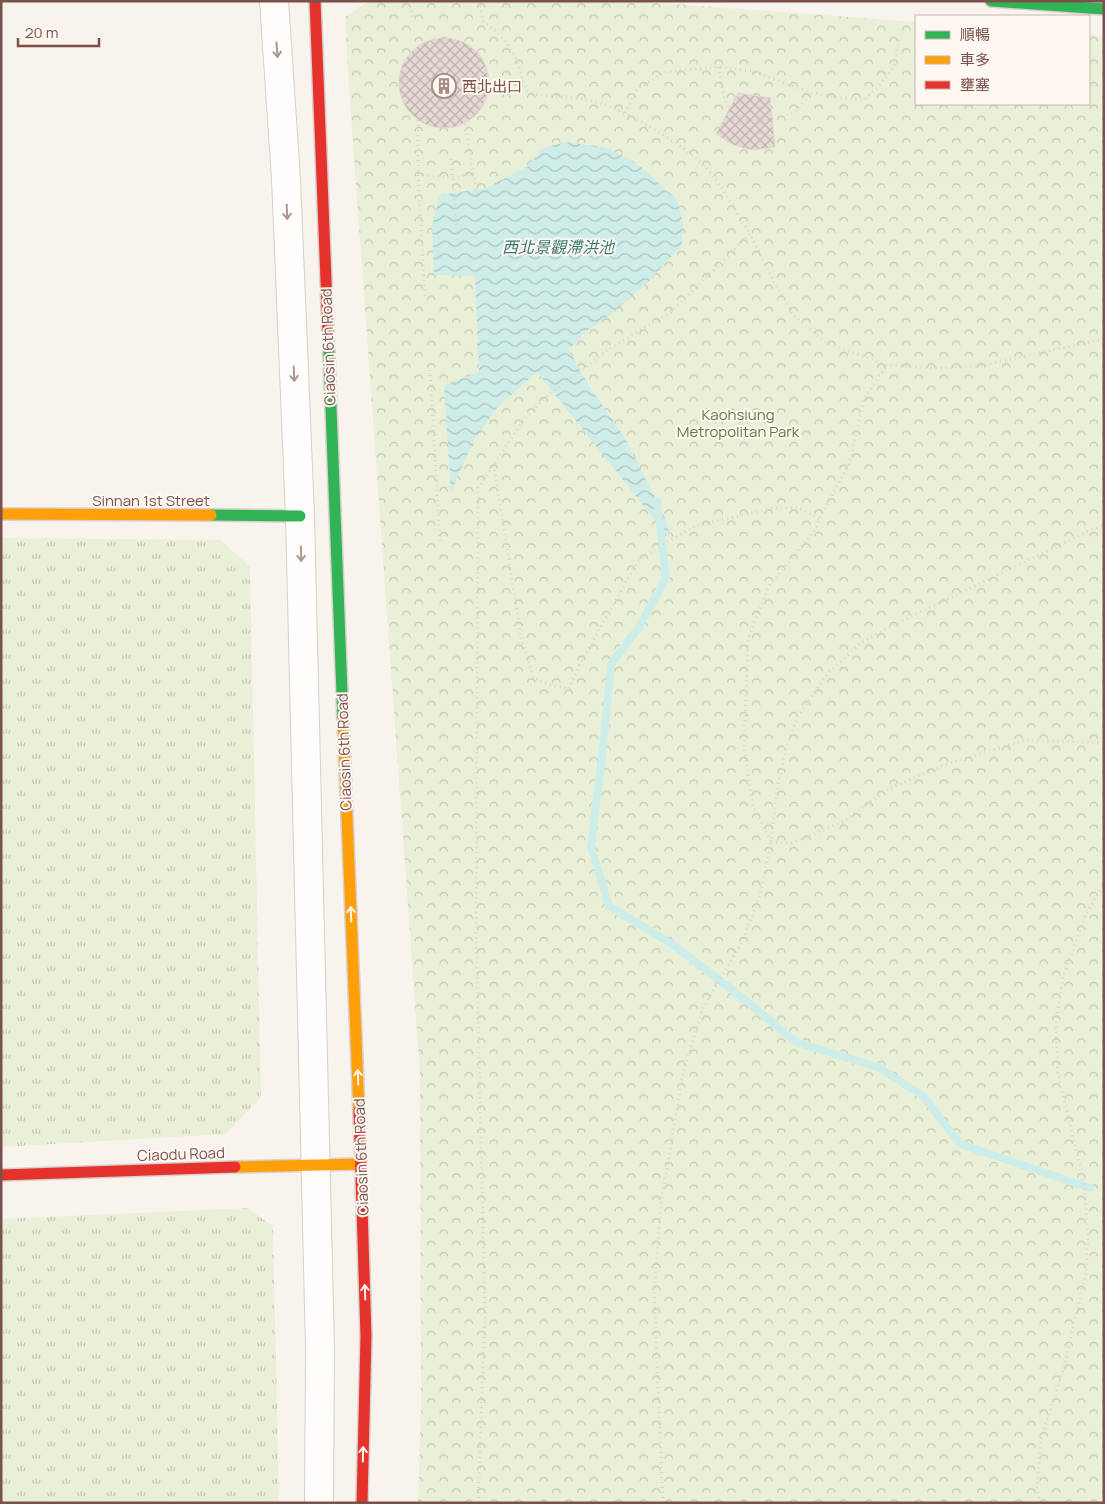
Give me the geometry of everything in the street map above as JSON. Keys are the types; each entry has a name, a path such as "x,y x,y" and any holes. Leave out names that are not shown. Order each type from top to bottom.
{"street":[{"path":"274,1 286,179 300,516 320,1349 319,1503"},
{"name":"Ciaosin 6th Road","path":"314,1 361,1164 366,1336 362,1503"},
{"path":"991,1 1104,9"},
{"name":"Sinnan 1st Street","path":"1,514 300,516"},
{"name":"Ciaodu Road","path":"1,1176 361,1164"}],"path":[{"path":"409,1 414,21"},
{"path":"479,1 483,21 503,37 512,50 520,69 524,87 531,94 598,102 625,113 682,148 709,171 750,234 794,316 827,343 887,365 938,368 979,366 1104,339"},
{"path":"625,113 636,90 665,72 719,67 752,71 812,93 864,100 877,88 894,67 899,39"},
{"path":"719,67 724,98 729,109"},
{"path":"772,119 794,113 812,93"},
{"path":"418,120 418,174 425,299"},
{"path":"465,124 478,194"},
{"path":"451,159 458,240"},
{"path":"418,174 453,178 474,173"},
{"path":"478,1503 485,1312 476,935 478,488 525,418 547,396 609,349 671,312 750,234"},
{"path":"772,842 753,807 744,747 748,639 769,586 815,530 818,519 850,462 864,398 887,365"},
{"path":"430,370 440,543"},
{"path":"494,464 521,637 534,680 569,689 579,666 638,562 652,551 695,526 774,508 799,508 818,519"},
{"path":"663,1503 654,1292 661,1203 683,1072 703,1008 740,944 760,895 772,842 777,787 787,745 798,716 828,673 862,642 1084,533 1104,525"},
{"path":"772,842 791,843 842,822 888,788 944,764 1025,740 1104,743"},
{"path":"1040,1503 1037,1489 1042,1439 1064,1367 1086,1272 1088,1235 1084,1183 1058,1074 1056,1026 1063,976 1085,916 1104,884"}],"green space":[{"name":"Kaohsiung Metropolitan Park","path":"369,1 633,1 915,22 915,105 1090,105 1090,35 1104,36 1104,1503 418,1503 421,1405 420,1072 345,17"},
{"path":"1,538 221,540 250,567 261,1097 226,1134 1,1147"},
{"path":"247,1208 273,1226 279,1503 1,1503 1,1219"}],"water":[{"name":"西北景觀滯洪池","path":"567,142 604,147 626,157 645,170 677,200 683,224 682,245 647,283 610,315 585,332 569,350 589,386 624,436 666,519 671,540 537,372 497,408 475,438 451,492 444,385 479,372 475,276 434,275 432,225 440,195 486,188 528,166 543,148"}],"building":[{"name":"西北出口","path":"444,38 461,41 476,51 486,66 489,83 486,100 476,115 461,125 444,128 427,125 412,115 402,100 399,83 402,66 412,51 427,41"},
{"path":"738,93 770,98 775,147 752,150 734,145 716,134"}],"waterway":[{"path":"657,501 666,578 639,627 611,664 591,847 609,906 672,944 796,1042 880,1068 923,1096 960,1144 1090,1188"}],"traffic: fast":[{"path":"991,1 1104,9"},
{"path":"328,331 343,719"},
{"path":"211,515 300,516"}],"traffic: slow":[{"path":"1,514 211,515"},
{"path":"343,719 359,1111"},
{"path":"235,1167 361,1164"}],"traffic: jam":[{"path":"315,1 328,331"},
{"path":"359,1111 366,1336 362,1503"},
{"path":"1,1175 235,1167"}],"place":[{"name":"西北出口","path":"444,86"}]}
